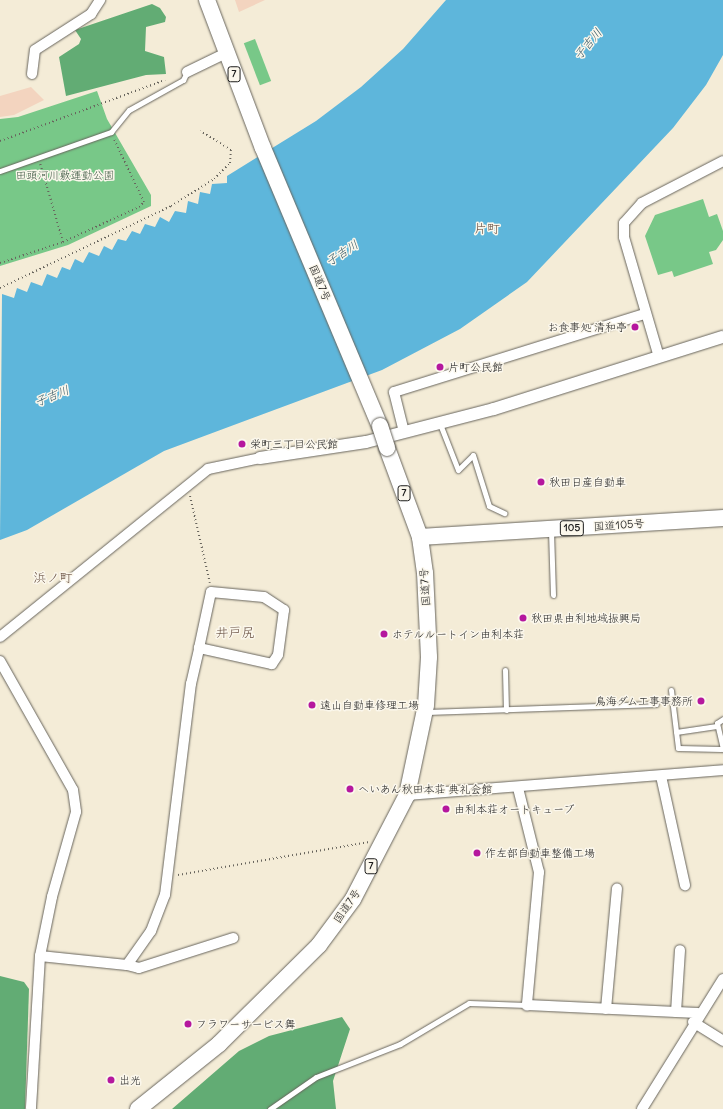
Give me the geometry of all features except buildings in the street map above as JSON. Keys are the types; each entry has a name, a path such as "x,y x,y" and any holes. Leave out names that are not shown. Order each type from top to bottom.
{"highway":[{"name":"国道7号","path":"138,1109 219,1044 290,977 353,899 407,795 424,712 429,657 420,537 380,426 263,148 207,0"},
{"name":"国道105号","path":"420,537 723,518"}],"street":[{"path":"32,74 35,50 91,14 100,0"},
{"path":"187,72 226,53"},
{"path":"659,357 645,314 624,237 624,223 642,203 723,161"},
{"path":"404,432 394,392 645,314"},
{"path":"0,637 188,483 208,469 404,432 439,423 723,337"},
{"path":"127,965 151,931 165,896 199,648 212,592 264,597 284,610 278,655 272,664 199,648"},
{"path":"0,660 73,790 76,812 52,897 40,956 31,1109"},
{"path":"407,795 518,788 723,770"},
{"path":"661,776 685,885"},
{"path":"518,788 539,872 527,1005 676,1012 695,1018 723,1041"},
{"path":"606,1009 616,888"},
{"path":"40,956 127,965 139,968 233,938"},
{"path":"676,1012 680,950"},
{"path":"642,1109 695,1018 723,979"}],"lane":[{"path":"0,171 111,132 129,110 183,80 187,72"},
{"path":"439,423 458,470 473,455 489,506 504,513"},
{"path":"550,530 553,595"},
{"path":"505,670 506,710"},
{"path":"671,690 678,748 722,749 721,734 717,726 717,720 723,719"},
{"path":"424,712 656,704"},
{"path":"676,732 717,726"},
{"path":"270,1109 316,1077 400,1044 469,1003 527,1005"}],"path":[{"path":"0,141 187,72"},
{"path":"0,288 171,206 214,179 233,157 231,150 201,131"},
{"path":"0,263 63,242 144,202 111,132"},
{"path":"39,158 63,242"},
{"path":"188,483 212,592"},
{"path":"167,877 386,838"}],"shaded area":[{"path":"235,0 265,0 239,12"},
{"path":"31,87 44,100 14,115 0,117 0,96"}],"green space":[{"path":"152,4 160,8 166,17 165,22 146,27 145,51 164,57 166,74 146,75 66,96 59,57 79,44 81,39 75,30"},
{"path":"255,39 271,81 260,85 244,43"},
{"name":"田頭河川敷運動公園","path":"97,91 107,119 151,195 151,206 68,245 0,266 0,119 18,117"},
{"path":"703,199 709,217 717,214 723,231 723,240 716,250 709,252 713,264 674,277 672,271 658,275 645,236 655,215"},
{"path":"0,976 24,982 29,989 25,1109 0,1109"},
{"path":"342,1017 350,1029 333,1081 336,1109 172,1109 239,1051 269,1036"}],"water":[{"name":"子吉川","path":"446,0 723,0 723,55 706,85 673,128 527,282 460,329 382,370 164,451 27,530 0,540 2,294 14,298 17,288 27,292 31,282 42,286 47,274 57,278 62,267 70,270 75,259 83,263 89,252 99,256 104,246 112,250 118,239 126,241 132,231 140,234 145,224 155,227 160,217 169,222 175,211 186,213 188,201 198,204 200,192 210,194 212,184 227,183 227,176 316,121 361,87 403,49"}],"place":[{"name":"お食事処 清和亭","path":"635,327"},
{"name":"片町公民館","path":"440,367"},
{"name":"栄町三丁目公民館","path":"242,444"},
{"name":"秋田日産自動車","path":"541,482"},
{"name":"秋田県由利地域振興局","path":"523,618"},
{"name":"ホテルルートイン由利本荘","path":"384,634"},
{"name":"鳥海ダム工事事務所","path":"701,701"},
{"name":"遠山自動車修理工場","path":"312,705"},
{"name":"へいあん秋田本荘 典礼会館","path":"350,789"},
{"name":"由利本荘オートキューブ","path":"446,809"},
{"name":"作左部自動車整備工場","path":"477,853"},
{"name":"フラワーサービス舞","path":"188,1024"},
{"name":"出光","path":"111,1080"}],"district":[{"name":"片町","path":"487,229"},
{"name":"浜ノ町","path":"53,578"},
{"name":"井戸尻","path":"235,633"}]}
